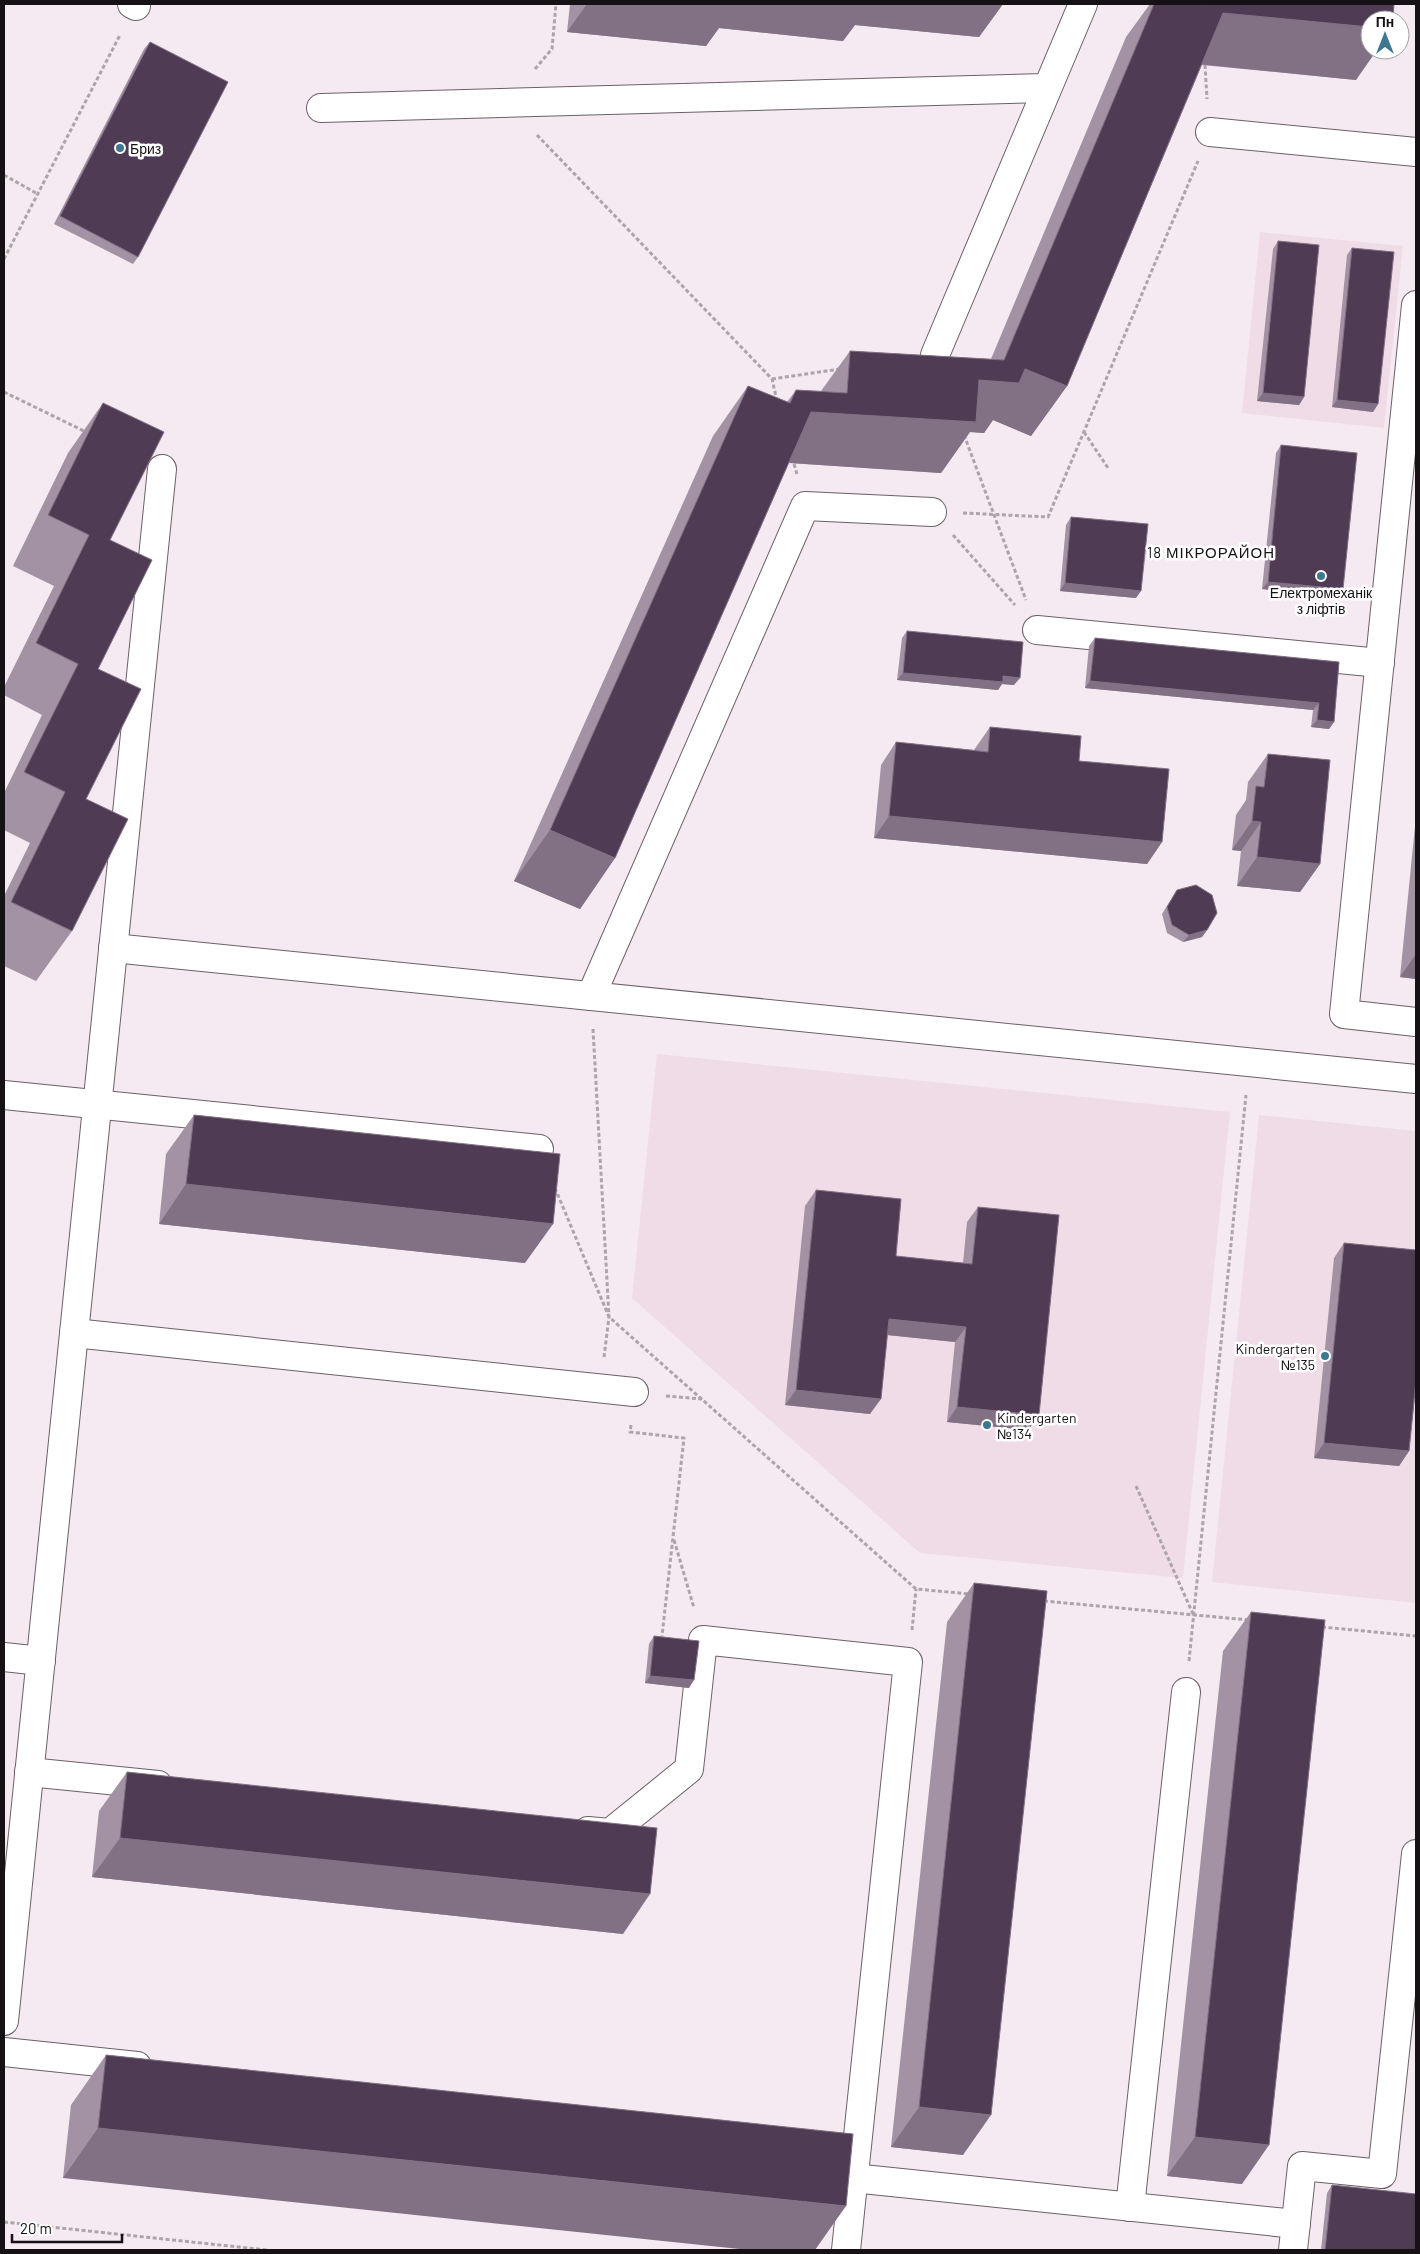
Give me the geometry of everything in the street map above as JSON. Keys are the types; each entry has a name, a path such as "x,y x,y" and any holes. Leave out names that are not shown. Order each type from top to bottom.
{"lane":[{"path":"935,355 1083,4"},
{"path":"321,108 1047,88"},
{"path":"1210,132 1416,152"},
{"path":"1416,305 1344,1014 1416,1022"},
{"path":"4,2021 162,469"},
{"path":"591,996 805,506 932,512"},
{"path":"1037,630 1380,663"},
{"path":"113,948 1416,1079"},
{"path":"4,1095 539,1149"},
{"path":"74,1333 634,1392"},
{"path":"561,1828 610,1834 689,1769 703,1640 908,1662 847,2141 853,2178 846,2250"},
{"path":"4,1657 41,1661"},
{"path":"1130,2207 1186,1692"},
{"path":"29,1772 187,1788"},
{"path":"853,2178 1130,2207 1295,2237 1302,2166 1382,2174 1416,1854"},
{"path":"4,2052 162,2069"}],"path":[{"path":"552,49 556,4"},
{"path":"4,259 36,193 134,5"},
{"path":"506,103 772,379 779,406"},
{"path":"932,512 1048,517 1210,132"},
{"path":"4,175 36,193"},
{"path":"772,379 848,368"},
{"path":"4,392 91,435"},
{"path":"1084,431 1108,468"},
{"path":"963,432 1037,630"},
{"path":"932,512 1037,630"},
{"path":"591,996 609,1317 601,1389"},
{"path":"1186,1692 1249,1062"},
{"path":"539,1149 609,1317 916,1588 976,1594"},
{"path":"630,1432 684,1438 662,1636"},
{"path":"1136,1486 1194,1615"},
{"path":"673,1537 703,1640"},
{"path":"908,1662 916,1588"},
{"path":"1035,1600 1252,1620"},
{"path":"1319,1627 1416,1636"},
{"path":"4,2222 267,2250"}],"shaded area":[{"path":"1260,232 1403,246 1384,428 1242,413"},
{"name":"Kindergarten №134","path":"657,1054 1230,1112 1183,1578 920,1553 632,1298"},
{"name":"Kindergarten №135","path":"1259,1115 1416,1131 1416,1603 1212,1582"}],"building":[{"path":"1154,4 1394,4 1394,10 1360,10 1360,26 1223,13 1067,386 1025,369 1019,383 979,380 976,422 811,412 615,858 550,830 748,386 790,403 796,390 847,393 850,351 1004,360"},
{"path":"150,42 228,82 138,257 60,216"},
{"path":"1278,241 1319,245 1304,397 1263,393"},
{"path":"1352,248 1394,252 1378,404 1337,400"},
{"path":"103,403 164,432 110,540 152,560 98,669 141,689 86,799 128,819 72,931 11,902 65,792 24,772 78,664 36,643 89,535 48,515"},
{"path":"1281,445 1357,453 1343,589 1268,582"},
{"path":"1071,517 1148,524 1141,591 1065,583"},
{"path":"907,631 1023,642 1020,678 1003,676 1003,682 903,673"},
{"path":"1095,638 1339,662 1334,722 1317,720 1319,703 1090,681"},
{"path":"990,727 1081,736 1079,761 1169,769 1162,842 889,816 896,742 988,752"},
{"path":"1268,754 1330,760 1320,864 1257,857 1261,822 1252,821 1256,786 1264,787"},
{"path":"1196,885 1212,895 1217,913 1207,930 1189,935 1172,925 1167,907 1177,890"},
{"path":"194,1115 560,1154 553,1224 186,1184"},
{"path":"816,1190 901,1199 896,1256 972,1264 978,1207 1059,1215 1039,1415 957,1407 966,1327 889,1319 881,1399 796,1390"},
{"path":"1344,1243 1416,1250 1416,1381 1409,1451 1324,1443"},
{"path":"974,1583 1047,1591 991,2115 919,2107"},
{"path":"1251,1612 1325,1620 1269,2145 1195,2137"},
{"path":"654,1636 699,1641 694,1680 650,1676"},
{"path":"127,1772 657,1828 650,1894 120,1838"},
{"path":"106,2055 853,2134 846,2206 98,2128"},
{"path":"1332,2185 1416,2194 1416,2250 1325,2250"}],"place":[{"name":"Бриз","path":"120,148"},
{"name":"Електромеханік з ліфтів","path":"1321,576"},
{"name":"Kindergarten №135","path":"1325,1356"},
{"name":"Kindergarten №134","path":"987,1425"}],"district":[{"name":"18 МІКРОРАЙОН","path":"1211,552"}]}
